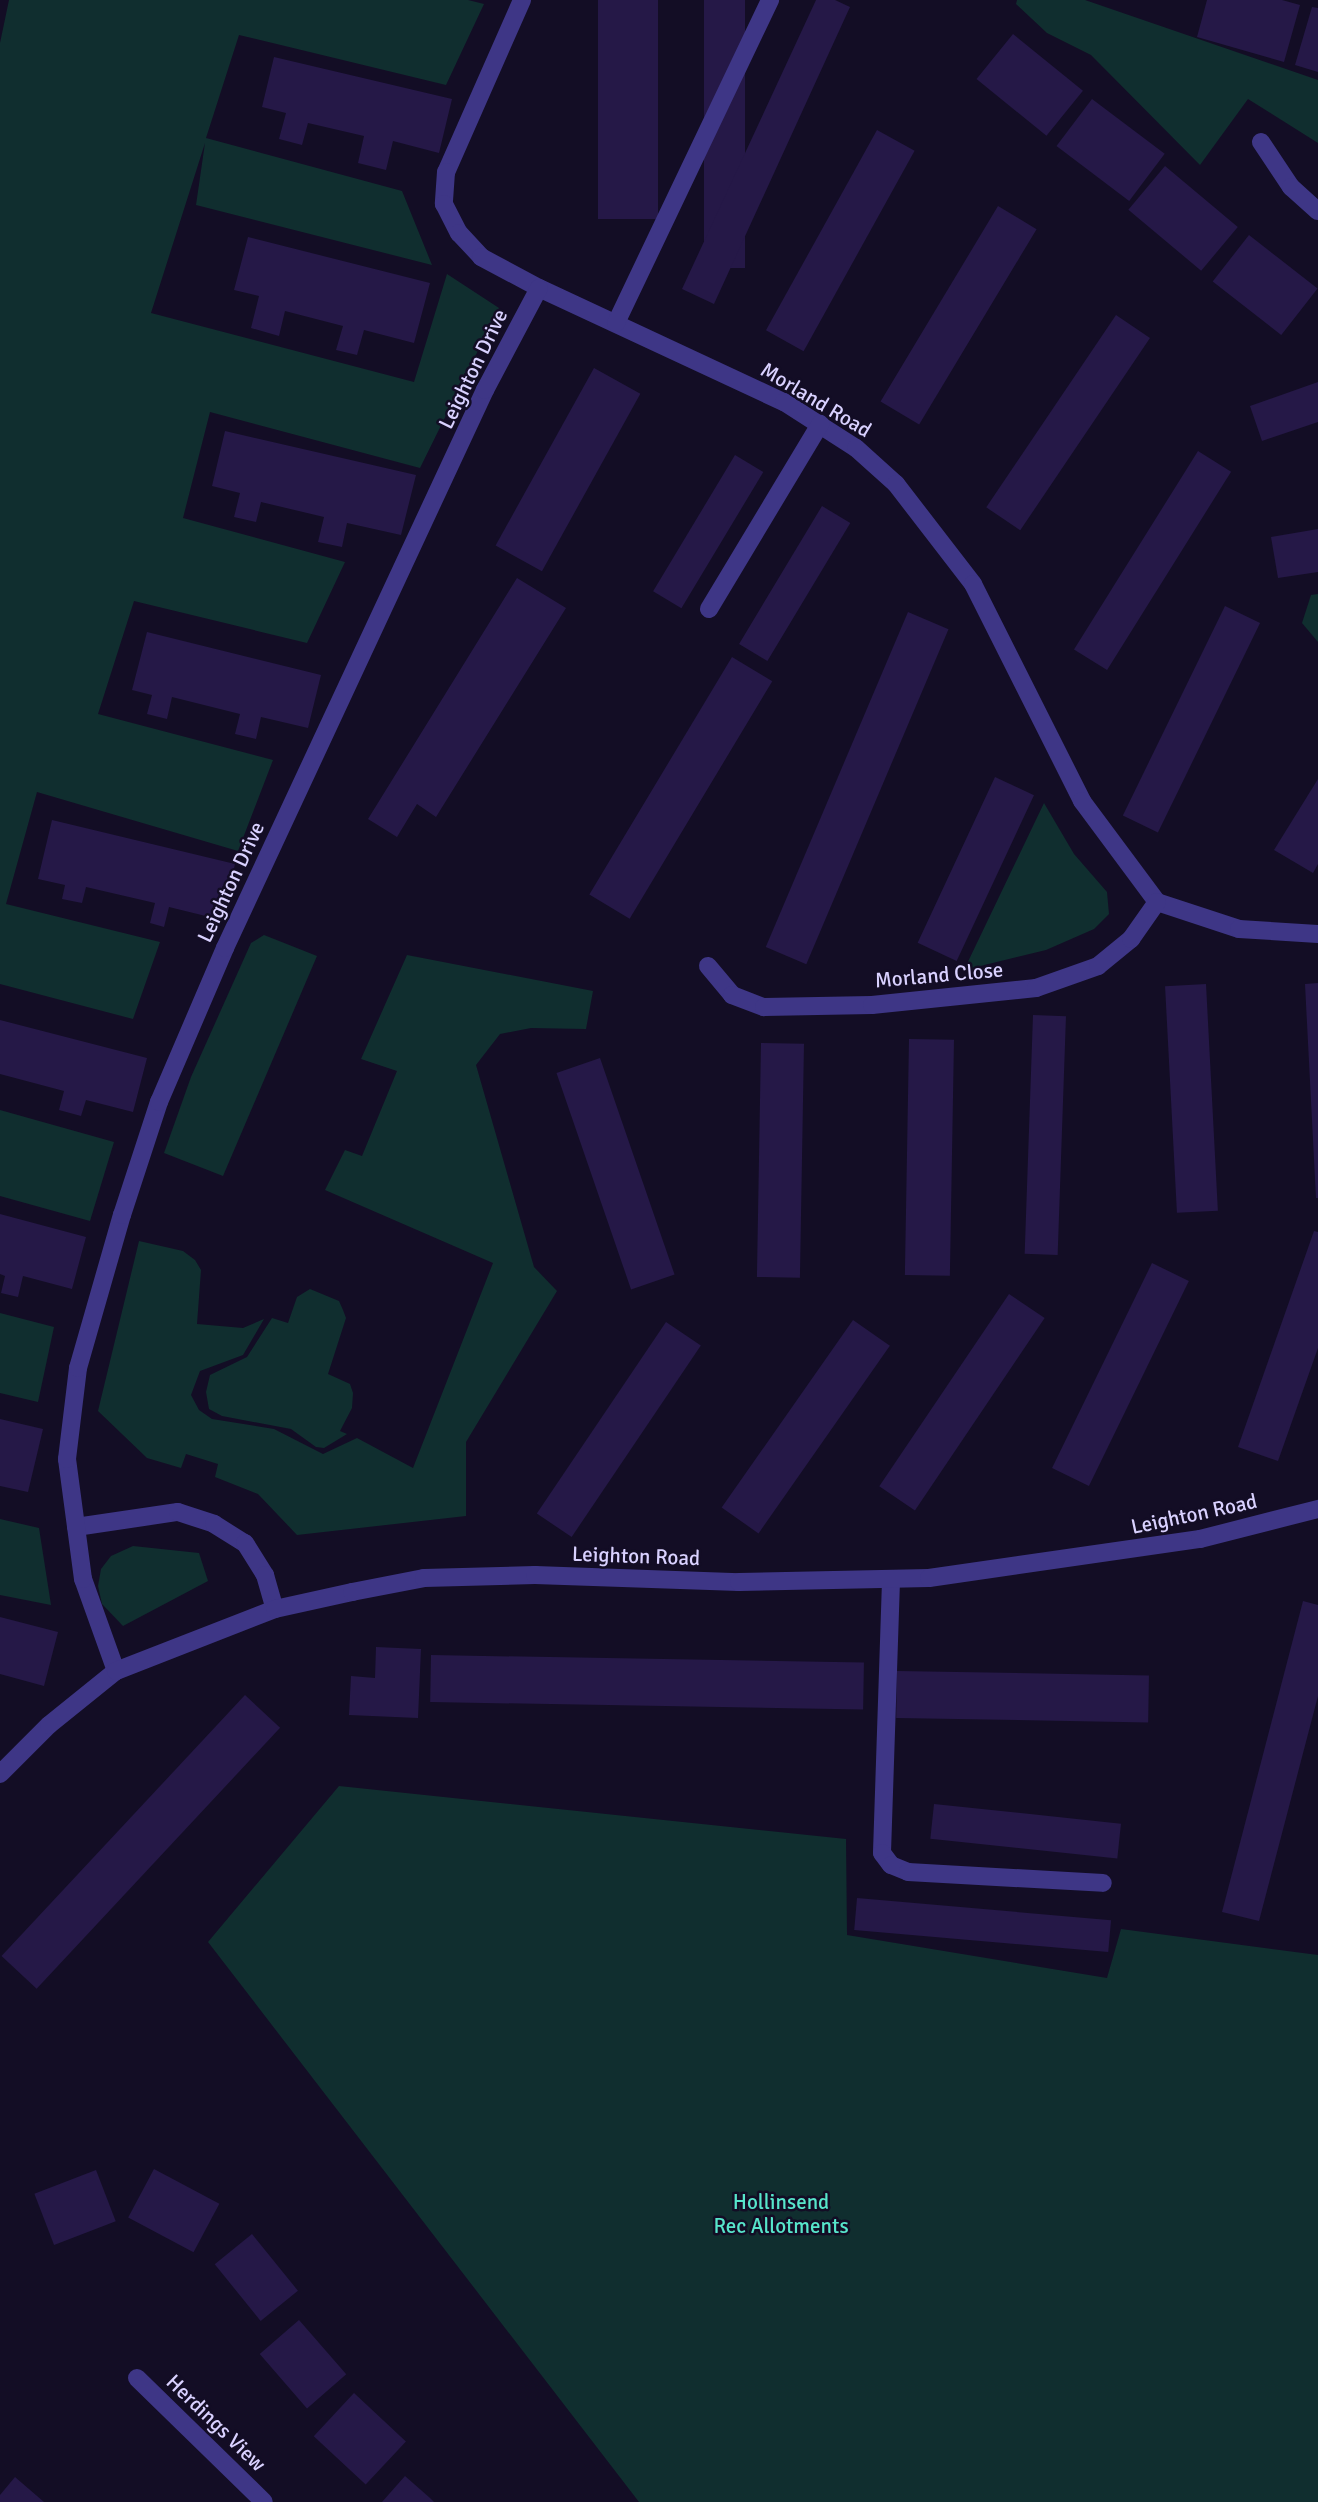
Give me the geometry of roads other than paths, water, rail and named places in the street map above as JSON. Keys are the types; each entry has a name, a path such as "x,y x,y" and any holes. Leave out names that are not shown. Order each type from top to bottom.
{"street":[{"name":"Morland Road","path":"522,0 446,172 444,204 459,233 481,257 539,289 784,402 820,424 896,484 945,541 973,584 1082,801 1157,902"},
{"path":"616,323 771,0"},
{"path":"1261,142 1291,187 1318,211"},
{"name":"Leighton Drive","path":"116,1671 82,1579 68,1459 78,1368 159,1102 225,948 485,390 539,289"},
{"path":"709,610 820,424"},
{"path":"1157,902 1239,929 1318,934"},
{"name":"Morland Close","path":"708,966 733,995 765,1007 872,1005 1036,988 1098,966 1131,939 1157,902"},
{"name":"Leighton Road","path":"0,1774 49,1725 116,1671 275,1609 424,1578 536,1575 739,1582 891,1581 1116,1553 1200,1539 1318,1509"},
{"path":"76,1527 178,1512 214,1524 244,1543 265,1575 275,1609"},
{"path":"891,1581 882,1853 891,1865 908,1871 1103,1883"},
{"name":"Herdings View","path":"137,2378 264,2502"}],"park label":[{"name":"Hollinsend Rec Allotments","path":"781,2214"}]}
